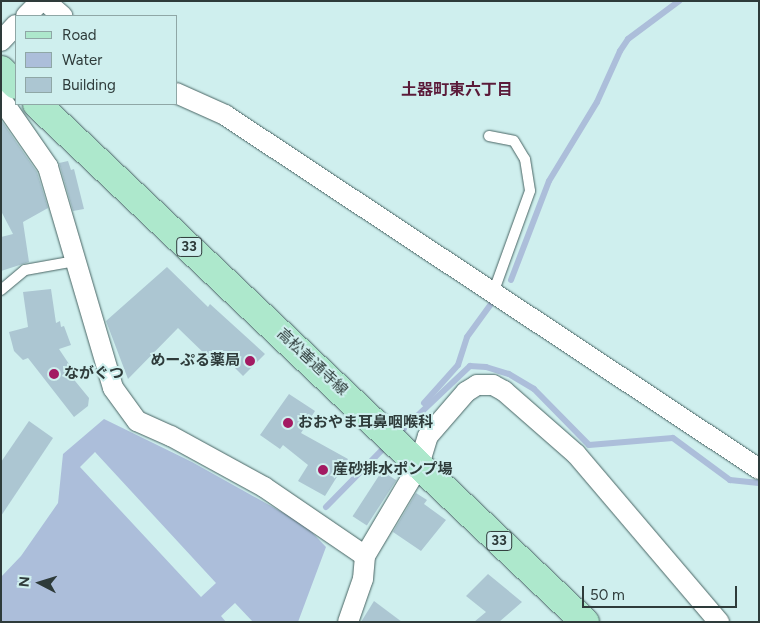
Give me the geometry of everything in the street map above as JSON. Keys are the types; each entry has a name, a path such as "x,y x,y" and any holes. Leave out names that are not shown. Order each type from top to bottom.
{"main road":[{"path":"1,70 15,83"},
{"name":"高松善通寺線","path":"38,105 342,390 415,462 585,622"}],"street":[{"path":"27,15 43,1 61,15"},
{"path":"1,41 15,26"},
{"path":"178,94 225,115 759,469"},
{"path":"1,99 48,167 113,388 137,422 171,436 264,487 365,556"},
{"path":"348,622 363,579 365,556 428,436 466,392 477,385 493,385 504,391 576,454 719,622"}],"lane":[{"path":"489,136 514,141 526,159 530,191 493,293"},
{"path":"1,290 25,270 75,261"}],"water":[{"path":"104,419 192,462 305,525 326,547 298,622 253,622 235,603 221,616 226,622 1,622 1,577 21,556 58,503 63,454","holes":["95,452 216,583 201,597 80,467"]}],"building":[{"path":"1,120 37,172 48,208 23,222 29,262 1,271 1,237 13,234 1,211"},
{"path":"68,161 71,170 74,169 84,209 73,211 59,163"},
{"path":"167,267 208,307 210,304 265,354 243,376 219,352 211,360 178,328 128,379 106,321"},
{"path":"51,289 56,323 60,321 61,327 64,326 71,345 59,349 75,373 71,376 89,398 88,406 74,417 28,358 23,360 14,351 9,332 28,327 23,292"},
{"path":"289,394 315,411 301,433 348,459 325,496 298,481 308,465 283,445 280,449 260,435"},
{"path":"29,421 53,438 1,516 1,462"},
{"path":"382,471 396,480 367,526 353,516"},
{"path":"416,493 427,500 424,504 446,520 421,551 393,532"},
{"path":"488,574 522,602 499,622 474,622 486,612 466,596"},
{"path":"374,601 402,622 361,622"}],"waterway":[{"path":"511,280 549,181 597,102 620,51 628,39 679,1"},
{"path":"424,403 458,365 467,337 490,305"},
{"path":"396,436 470,366 486,367 509,374 534,389 589,445 673,438 730,480 759,483"},
{"path":"326,507 387,445"}],"place":[{"name":"めーぷる薬局","path":"250,361"},
{"name":"ながぐつ","path":"54,374"},
{"name":"おおやま耳鼻咽喉科","path":"288,423"},
{"name":"産砂排水ポンプ場","path":"323,470"}],"district":[{"name":"土器町東六丁目","path":"457,90"}]}
